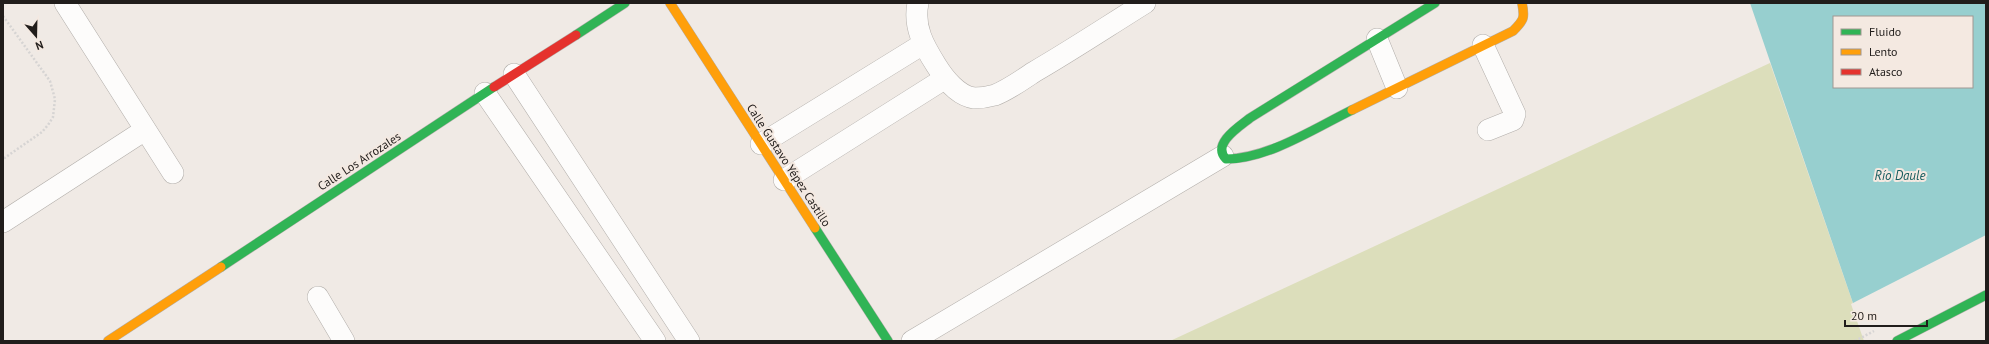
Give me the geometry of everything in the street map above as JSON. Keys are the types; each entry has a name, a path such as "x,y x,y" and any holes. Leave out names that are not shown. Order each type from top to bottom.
{"street":[{"path":"65,3 144,130 173,173"},
{"name":"Calle Los Arrozales","path":"108,341 514,74 625,3"},
{"name":"Calle Gustavo Yépez Castillo","path":"670,3 888,341"},
{"path":"918,3 917,21 923,44 944,79 962,93 972,98 983,98 996,95 1063,56 1145,3"},
{"path":"1223,156 1222,147 1225,140 1234,130 1435,3"},
{"path":"1223,156 1226,159 1241,159 1272,149 1513,31 1523,21 1524,13 1522,3"},
{"path":"1377,39 1397,88"},
{"path":"761,144 923,44"},
{"path":"1484,45 1515,114 1513,120 1488,130"},
{"path":"514,74 689,341"},
{"path":"784,180 944,79"},
{"path":"485,93 655,341"},
{"path":"3,222 144,130"},
{"path":"912,341 1223,156"},
{"path":"1897,341 1986,295"},
{"path":"318,297 344,341"}],"path":[{"path":"3,16 50,81 55,99 53,117 42,132 3,159"}],"green space":[{"path":"1770,63 1866,341 1170,341"}],"water":[{"name":"Río Daule","path":"1750,3 1986,3 1986,341 1866,341"}],"pier":[{"path":"1986,235 1986,341 1864,341 1851,304"}],"traffic: fast":[{"path":"576,35 625,3"},
{"path":"1352,110 1291,141 1258,154 1242,158 1226,159 1222,153 1224,142 1234,131 1250,118 1435,3"},
{"path":"221,267 494,87"},
{"path":"815,228 888,341"},
{"path":"1897,341 1986,295"}],"traffic: slow":[{"path":"670,3 815,228"},
{"path":"1352,110 1513,31 1523,18 1522,3"},
{"path":"108,341 221,267"}],"traffic: jam":[{"path":"494,87 576,35"}]}
